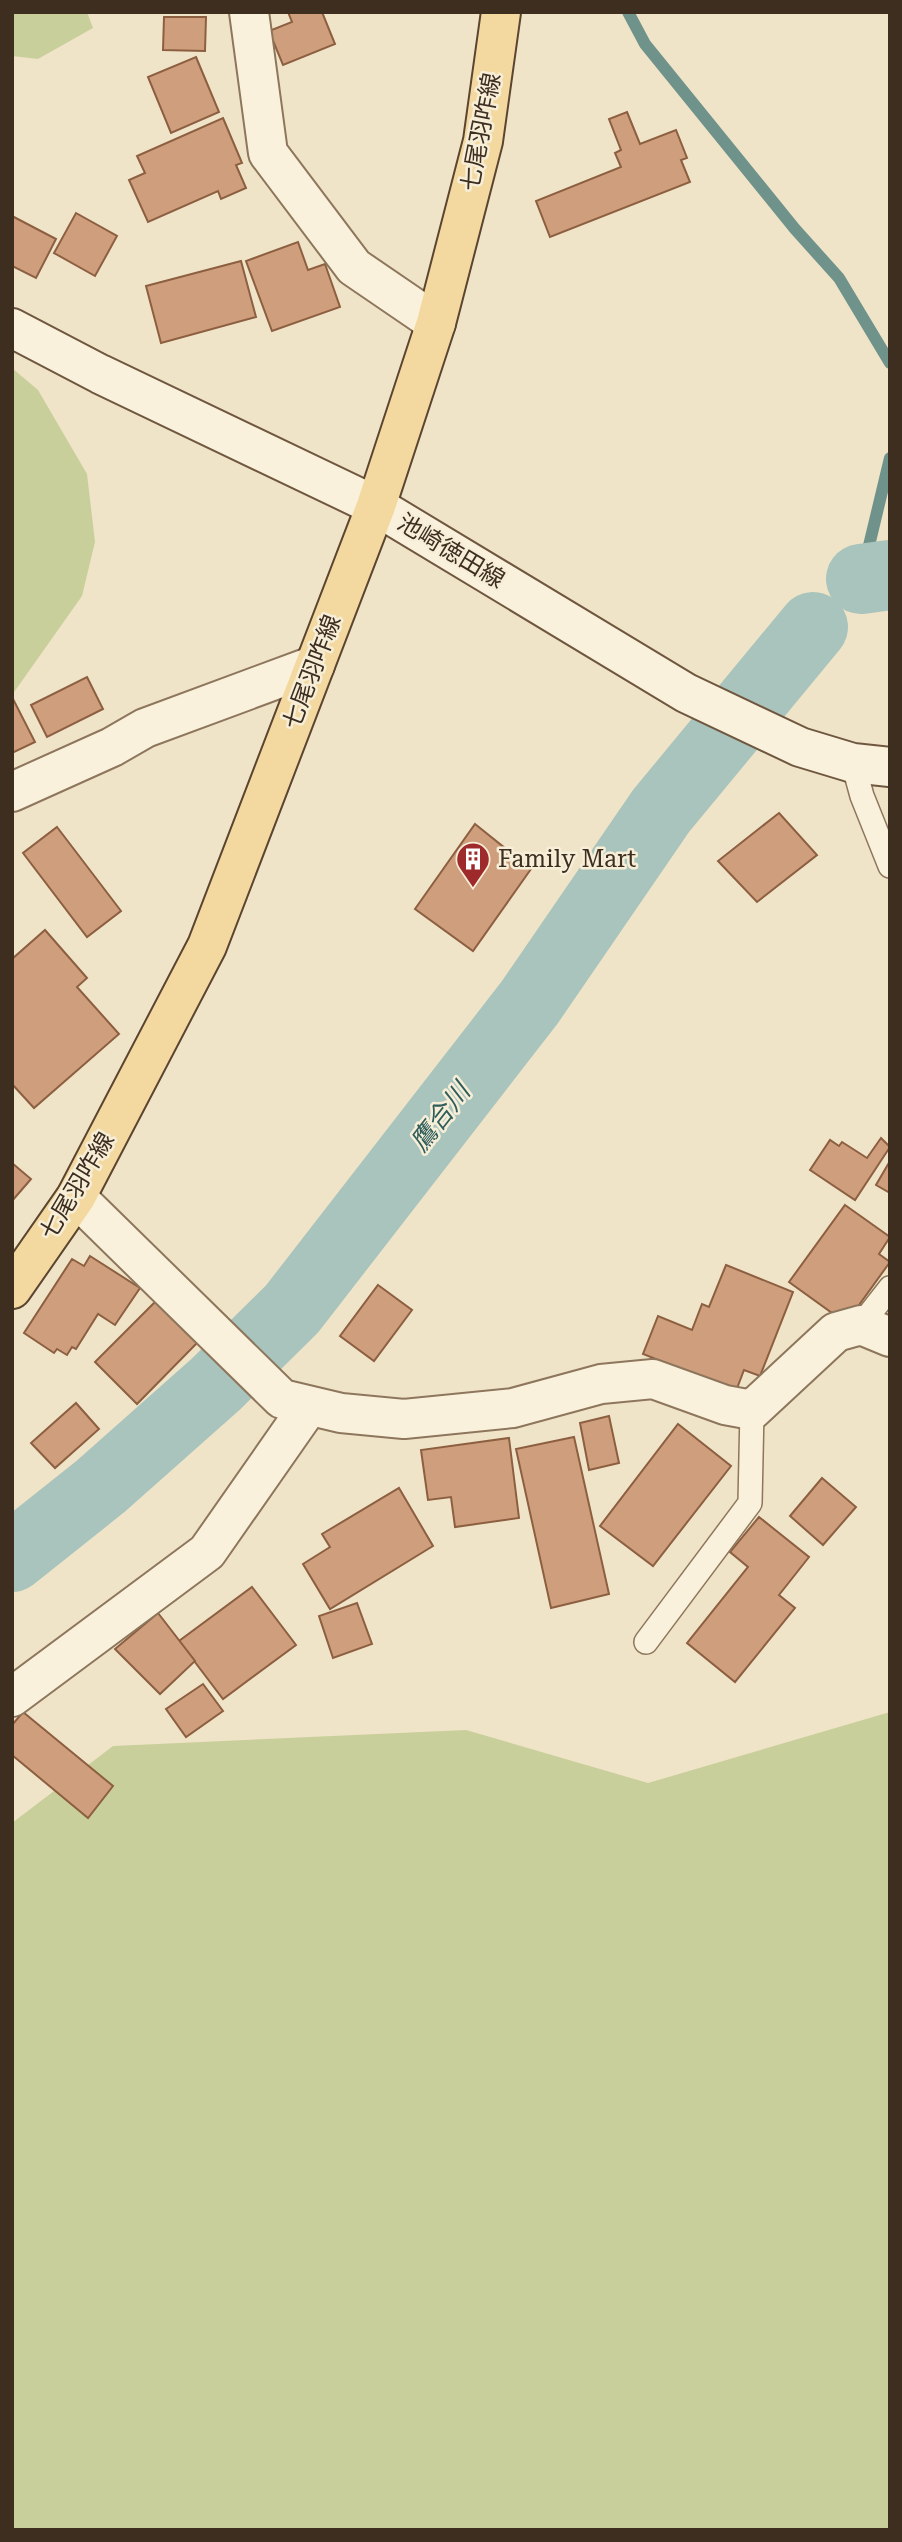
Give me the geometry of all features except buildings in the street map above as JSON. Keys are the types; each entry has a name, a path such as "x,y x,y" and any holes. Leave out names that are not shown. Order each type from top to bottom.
{"main road":[{"name":"七尾羽咋線","path":"12,1289 76,1197 207,946 376,506 436,323 483,141 501,12"}],"street":[{"path":"249,12 268,153 354,267 436,323"},
{"name":"池崎徳田線","path":"12,328 100,374 376,506 686,693 800,747 871,765"},
{"path":"12,792 112,747 145,727 315,665"},
{"path":"76,1197 282,1399 341,1413 404,1419 513,1408 601,1384 653,1379 725,1405 751,1410 836,1332 875,1331"},
{"path":"12,1697 206,1552 310,1406"}],"lane":[{"path":"871,765 862,796 890,866"},
{"path":"875,1331 890,1288"},
{"path":"646,1642 750,1503 751,1410"}],"green space":[{"path":"12,12 87,12 93,28 38,59 12,56"},
{"path":"12,368 38,390 87,474 95,542 82,596 12,695"},
{"path":"890,1712 890,2530 12,2530 12,1823 113,1746 466,1730 648,1783"}],"waterway":[{"path":"628,12 645,44 795,229 839,278 890,363"},
{"path":"813,627 861,579 890,458"},
{"path":"861,579 890,575"},
{"name":"鷹合川","path":"12,1557 101,1486 216,1384 292,1309 530,1002 661,811 813,627"}],"place":[{"name":"Family Mart","path":"473,889"}]}
